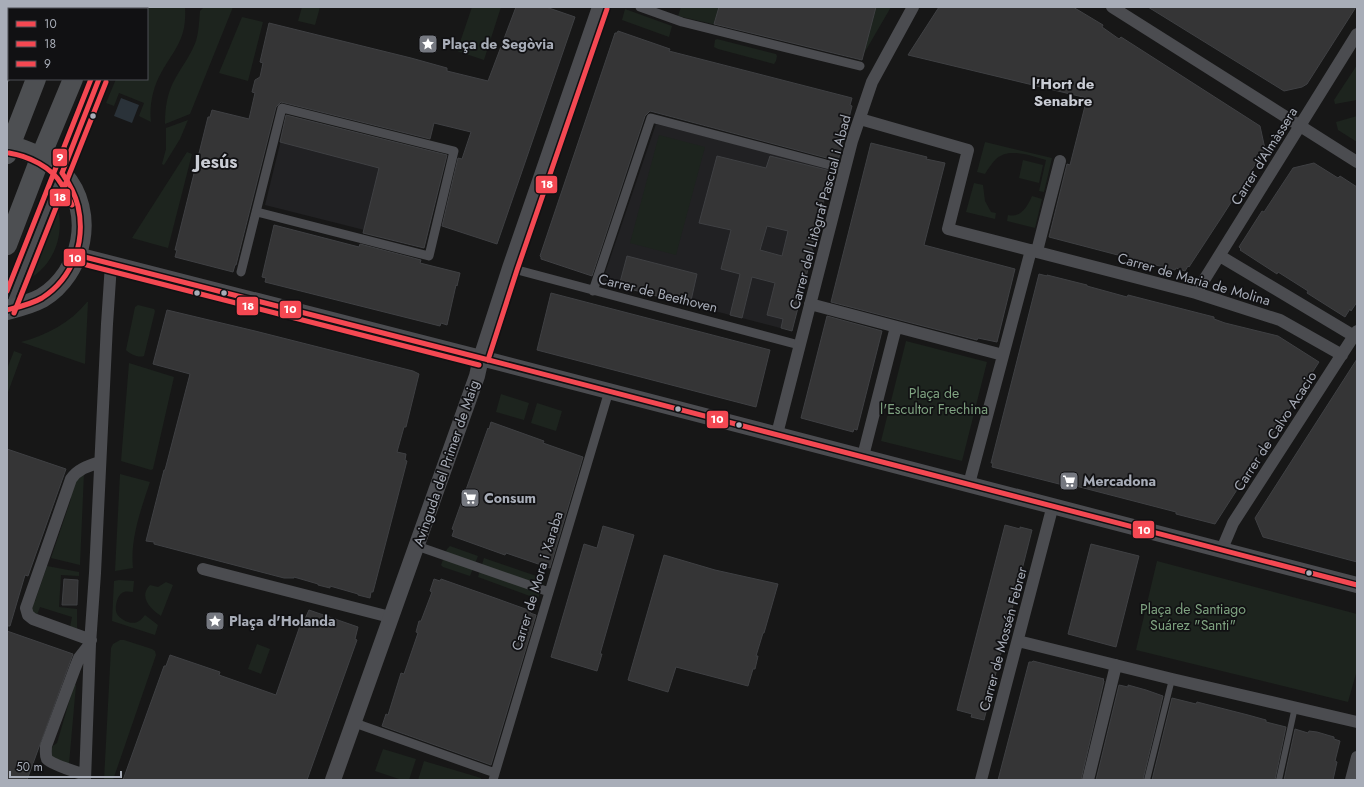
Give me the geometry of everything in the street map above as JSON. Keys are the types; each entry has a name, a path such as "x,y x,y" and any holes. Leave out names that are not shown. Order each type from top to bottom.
{"main road":[{"path":"7,310 25,306 42,298 57,286 69,272 77,255 81,238 82,221 78,204 74,192 62,173 41,156 8,148 36,80"},
{"path":"7,245 41,156 73,80"}],"street":[{"name":"Avinguda del Primer de Maig","path":"333,780 352,722 417,546 477,376 481,358 510,268 600,7"},
{"path":"640,7 682,22 860,66"},
{"name":"Carrer del Litògraf Pascual i Abad","path":"777,434 852,141 872,82 913,7"},
{"path":"1112,7 1357,162"},
{"name":"Carrer d'Almàssera","path":"1196,293 1357,34"},
{"path":"241,272 256,212 282,108 454,151 429,256 256,212"},
{"path":"593,291 651,118 845,169"},
{"path":"860,119 968,150 948,229 1034,250"},
{"path":"969,484 1003,355 1060,161"},
{"name":"Carrer de Maria de Molina","path":"1034,250 1196,293 1280,320 1342,355"},
{"path":"77,255 863,456 1357,585"},
{"name":"Carrer de Maria de Molina","path":"1220,256 1355,333"},
{"path":"91,642 75,668 46,746 45,754 48,760 53,763 85,778 111,264"},
{"name":"Carrer de Beethoven","path":"510,268 799,345"},
{"path":"810,304 1003,355"},
{"path":"863,456 896,327"},
{"name":"Carrer de Calvo Acacio","path":"1222,549 1233,523 1355,333"},
{"name":"Carrer de Mora i Xaraba","path":"494,776 609,391"},
{"path":"91,642 33,619 28,615 26,608 71,479 74,474 84,467 100,462"},
{"name":"Carrer de Mossén Febrer","path":"981,780 1053,505"},
{"path":"417,546 549,592"},
{"path":"203,569 390,616"},
{"path":"1018,640 1172,679 1357,722"},
{"path":"1088,780 1116,665"},
{"path":"352,722 494,776"},
{"path":"1351,780 1357,763"}],"lane":[{"path":"7,310 99,80"},
{"path":"1148,780 1172,679"},
{"path":"1279,780 1295,707"}],"shaded area":[{"path":"121,98 139,105 132,123 114,116"},
{"path":"287,115 447,155 424,245 265,205"},
{"path":"656,124 833,169 792,331 602,282"}],"green space":[{"path":"185,7 182,35 179,43 158,78 154,90 151,103 151,122 139,116 144,103 119,93 114,106 106,103 116,80 148,80 148,8 144,8"},
{"path":"204,7 233,7 190,114 165,124 168,95 175,79 194,46 198,34 200,11"},
{"path":"302,7 320,7 315,25 298,21"},
{"path":"472,7 501,7 484,60 457,51"},
{"path":"681,7 722,7 717,25 678,16"},
{"path":"860,7 891,7 859,62 873,10"},
{"path":"625,9 672,26 669,37 622,20"},
{"path":"242,17 263,22 248,81 219,73"},
{"path":"717,39 776,54 776,61 774,64 718,49 714,47 715,40"},
{"path":"1357,65 1357,100 1335,104 1334,100"},
{"path":"1357,116 1357,142 1338,130 1336,122"},
{"path":"188,120 180,139 164,165 162,164 166,149 166,128"},
{"path":"659,135 705,147 676,255 630,243"},
{"path":"985,142 1052,158 1044,192 1039,191 1046,160 1014,153 1001,155 990,166 985,174 977,172"},
{"path":"187,152 192,154 168,248 132,238"},
{"path":"1023,160 1043,165 1039,183 1019,178"},
{"path":"974,183 983,185 985,201 991,212 996,213 995,219 966,212"},
{"path":"1032,196 1042,199 1035,228 1007,221 1008,215 1017,215 1023,211"},
{"path":"55,200 59,212 60,224 59,236 55,248 50,259 42,268 33,276 22,282"},
{"path":"87,302 85,364 21,342 49,332 66,322"},
{"path":"138,305 154,309 155,311 144,356 134,355 126,350 135,307"},
{"name":"Plaça de l'Escultor Frechina","path":"906,341 987,362 962,461 881,441"},
{"path":"14,351 22,354 7,395 7,369"},
{"path":"129,363 174,377 153,469 151,470 121,461"},
{"path":"501,394 529,403 524,420 496,412"},
{"path":"537,403 562,411 556,431 531,423"},
{"path":"84,473 80,565 51,558 71,499 70,495 72,487"},
{"path":"120,474 150,482 135,535 132,557 133,568 115,571"},
{"path":"450,546 478,556 470,576 441,565 447,549"},
{"path":"484,558 545,579 538,599 478,577"},
{"name":"Plaça de Santiago Suárez \"Santi\"","path":"1157,561 1357,614 1357,670 1348,702 1136,650"},
{"path":"47,566 79,572 79,576 61,575 59,607 77,609 77,629 70,627 72,617 40,607 37,615 32,613 30,602 35,601"},
{"path":"114,581 134,581 133,592 124,592 118,598 116,608 117,614 130,623 140,621 145,615 158,625 155,635 112,621"},
{"path":"166,582 173,585 161,616 153,610 147,602 145,594 150,585 158,587"},
{"path":"120,640 152,649 155,651 156,655 113,780 104,780 111,648 113,644"},
{"path":"257,644 270,649 261,674 248,669"},
{"path":"74,685 76,685 69,764 52,757 51,751 52,747 57,743"},
{"path":"383,749 416,759 409,780 402,780 375,771"},
{"path":"424,761 481,778 481,780 418,780"}],"building":[{"path":"516,7 546,7 575,17 497,244 442,226 458,158 462,159 471,132 434,123 430,139 281,102 276,107 233,272 175,257 177,250 175,250 208,117 210,117 212,110 249,119 255,93 252,92 255,80 260,77 263,63 260,62 269,23 411,58 447,68 447,71 488,81"},
{"path":"719,7 876,7 862,60 714,24"},
{"path":"939,7 1073,7 1103,25 1102,27 1119,39 1121,37 1260,126 1265,149 1185,271 1176,268 1175,270 1049,237 1067,164 1070,165 1087,98 908,55"},
{"path":"1148,7 1356,7 1307,84 1302,87 1284,91"},
{"path":"618,31 670,49 669,51 852,98 850,105 852,106 838,161 650,111 645,116 592,276 541,259 540,256 615,33"},
{"path":"286,115 447,155 424,248 363,233 379,168 280,142"},
{"path":"871,143 945,163 924,245 1015,269 997,342 978,338 977,340 831,302"},
{"path":"717,156 766,168 770,156 831,171 811,249 813,250 792,331 781,328 783,319 767,315 775,283 752,277 742,318 730,315 740,274 721,269 731,230 699,223","holes":["767,226 788,231 782,256 760,250"]},
{"path":"1314,163 1338,178 1340,176 1357,187 1357,302 1345,317 1307,293 1308,291 1278,272 1277,274 1240,250 1241,249 1239,247 1262,211 1264,212 1293,168"},
{"path":"274,225 359,247 360,244 421,260 420,263 460,273 447,325 441,323 440,326 265,282 266,278 262,277"},
{"path":"627,256 697,274 690,305 619,286"},
{"path":"1039,274 1087,285 1127,297 1128,295 1214,317 1214,319 1225,323 1278,336 1319,362 1215,524 1176,514 1176,512 1072,485 1071,487 992,467 993,463 991,463"},
{"path":"551,293 770,350 756,407 537,350"},
{"path":"167,310 413,371 419,374 406,427 404,427 397,452 406,454 405,460 407,461 373,592 371,592 370,598 330,586 330,588 318,585 294,577 284,578 146,541 190,374 153,364"},
{"path":"827,316 882,331 857,430 854,429 853,432 801,418"},
{"path":"1357,359 1357,562 1263,537 1255,518"},
{"path":"491,422 583,457 550,568 506,553 505,555 452,536 454,530 452,529"},
{"path":"7,449 66,469 28,576 25,575 10,626 7,626"},
{"path":"1005,525 1020,529 1020,527 1032,530 984,720 971,717 972,714 957,710"},
{"path":"603,526 634,535 600,654 602,654 597,671 551,657 584,544 597,548"},
{"path":"1091,544 1139,556 1116,647 1068,634"},
{"path":"664,555 715,570 778,584 756,656 758,656 755,669 753,669 748,686 676,667 668,692 628,680"},
{"path":"64,579 78,580 77,605 62,605"},
{"path":"434,579 440,581 441,579 495,598 531,611 530,613 536,615 491,765 382,726 386,714 388,715 401,673 404,674 418,633 416,632 419,621 421,621 432,592 430,591"},
{"path":"309,610 358,627 355,639 357,640 307,780 123,780 164,666 166,666 170,655 220,672 219,675 276,695 302,620 304,621"},
{"path":"7,631 73,654 27,780 7,780"},
{"path":"1033,661 1104,679 1081,780 998,780 1029,662"},
{"path":"1119,685 1128,687 1128,685 1163,696 1143,780 1096,780"},
{"path":"1172,698 1196,704 1197,702 1266,720 1266,722 1286,727 1275,780 1152,780"},
{"path":"1295,729 1308,733 1309,731 1317,732 1334,737 1334,739 1340,741 1335,761 1337,762 1333,780 1284,780"}],"transit line":[{"name":"18","path":"488,360 517,270 607,9"},
{"name":"9","path":"7,291 91,80"},
{"name":"10","path":"62,173 99,80"},
{"name":"18","path":"14,313 106,82"},
{"name":"18","path":"9,153 16,154 39,163 46,168 58,179 72,205"},
{"name":"10","path":"7,310 34,302 53,290 62,280 75,258 80,232 80,219 75,197 62,173"},
{"name":"10","path":"77,255 1357,585"},
{"name":"18","path":"75,262 479,365"}],"place":[{"name":"Plaça de Segòvia","path":"428,44"},
{"name":"Mercadona","path":"1069,481"},
{"name":"Consum","path":"470,498"},
{"name":"Plaça d'Holanda","path":"215,621"}],"district":[{"name":"l'Hort de Senabre","path":"1063,92"},
{"name":"Jesús","path":"216,162"}]}
